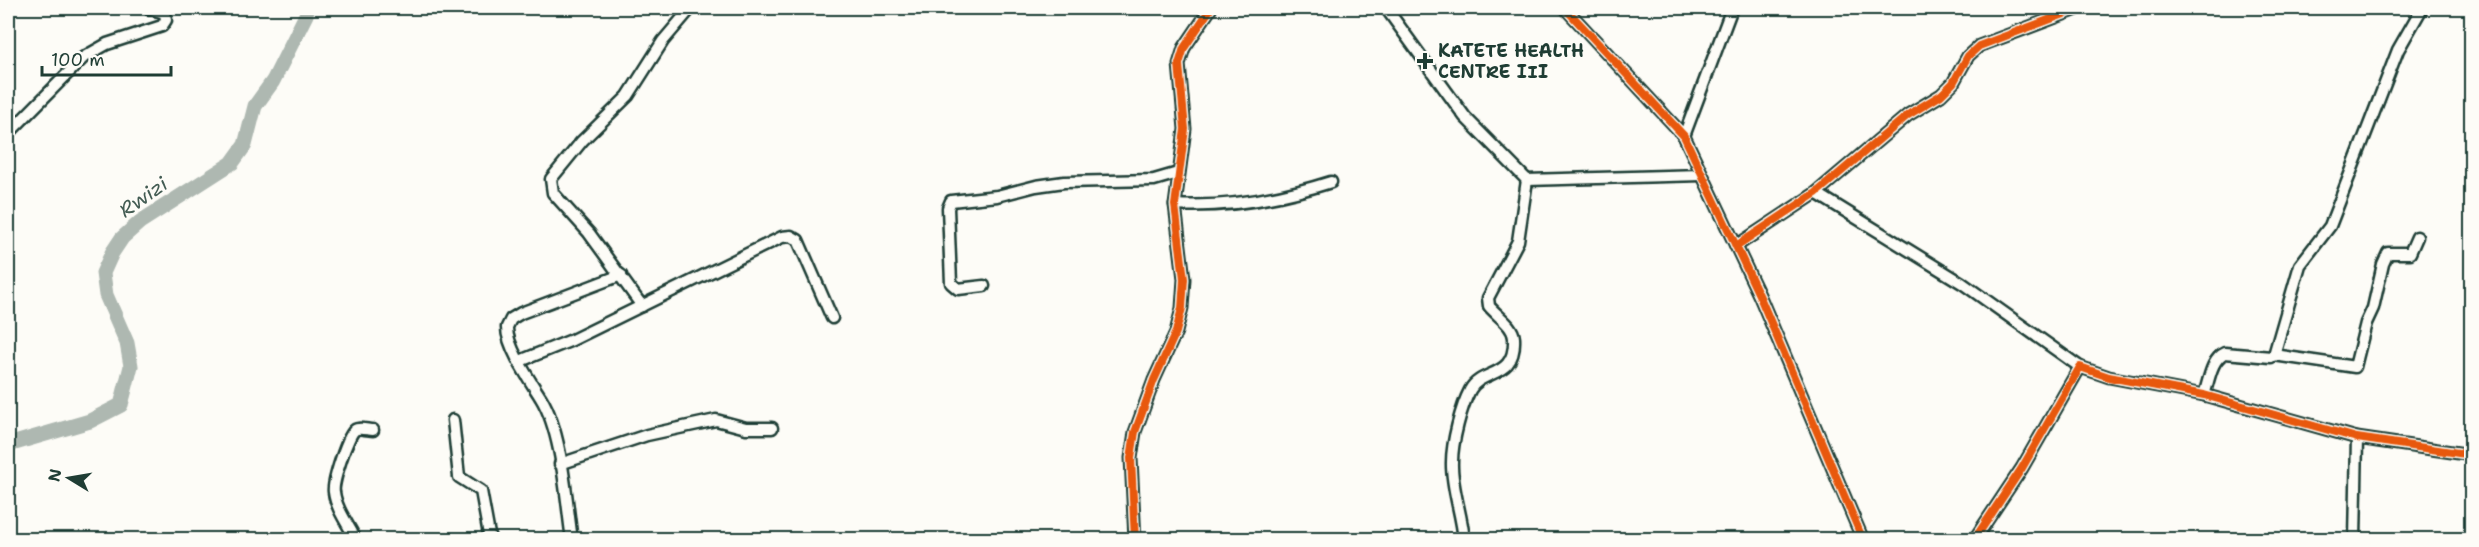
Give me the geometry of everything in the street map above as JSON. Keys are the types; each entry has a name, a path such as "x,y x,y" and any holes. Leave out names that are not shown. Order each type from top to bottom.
{"street":[{"path":"8,134 84,57 107,44 158,28 166,20 165,13 162,11 148,8"},
{"path":"642,306 589,233 552,193 551,179 582,141 628,96 663,41 691,8"},
{"path":"1135,540 1131,468 1135,432 1154,380 1176,332 1182,308 1184,279 1175,205 1185,129 1179,64 1184,48 1211,8"},
{"path":"1386,8 1465,117 1527,180 1702,175"},
{"path":"1565,8 1684,136 1760,297 1863,540"},
{"path":"1684,136 1732,8"},
{"path":"1736,246 1815,193 1908,115 1941,95 1953,83 1968,56 1979,46 2080,8"},
{"path":"2274,355 2300,265 2330,226 2398,50 2422,8"},
{"path":"984,286 958,289 951,283 948,208 951,201 997,196 1036,186 1064,182 1154,180 1178,173"},
{"path":"1464,540 1452,463 1454,442 1469,392 1474,383 1506,367 1510,357 1514,337 1510,326 1489,306 1488,298 1518,241 1527,180"},
{"path":"1175,205 1226,204 1297,193 1331,182"},
{"path":"1815,193 1962,283 2080,367 2109,377 2204,395 2356,438 2472,455"},
{"path":"520,361 572,340 782,237 791,236 798,240 832,318"},
{"path":"2204,395 2218,356 2225,353 2271,357 2274,355 2357,366 2366,323 2388,253 2410,253 2417,237"},
{"path":"572,540 552,425 543,402 507,332 511,319 541,305 568,297 621,275"},
{"path":"1974,540 2022,468 2080,367"},
{"path":"453,420 459,477 481,491 490,540"},
{"path":"560,464 647,435 716,420 746,428 772,428"},
{"path":"356,540 337,505 333,489 349,438 354,430 374,430"},
{"path":"2355,540 2356,438"}],"waterway":[{"name":"Rwizi","path":"8,445 90,421 121,405 131,366 127,343 106,295 103,273 112,253 122,238 140,222 232,163 245,145 255,106 273,81 306,15 307,8"}],"cycle path":[{"path":"1135,540 1131,458 1135,432 1154,380 1176,332 1182,308 1184,279 1175,205 1185,129 1179,64 1184,48 1211,8"},
{"path":"1565,8 1684,136 1760,297 1863,540"},
{"path":"1736,246 1816,193 1908,115 1941,95 1953,83 1968,56 1979,46 2080,8"},
{"path":"1974,540 2022,468 2080,367 2109,377 2204,395 2357,438 2472,455"}],"place":[{"name":"KATETE HEALTH CENTRE III","path":"1425,61"}]}
